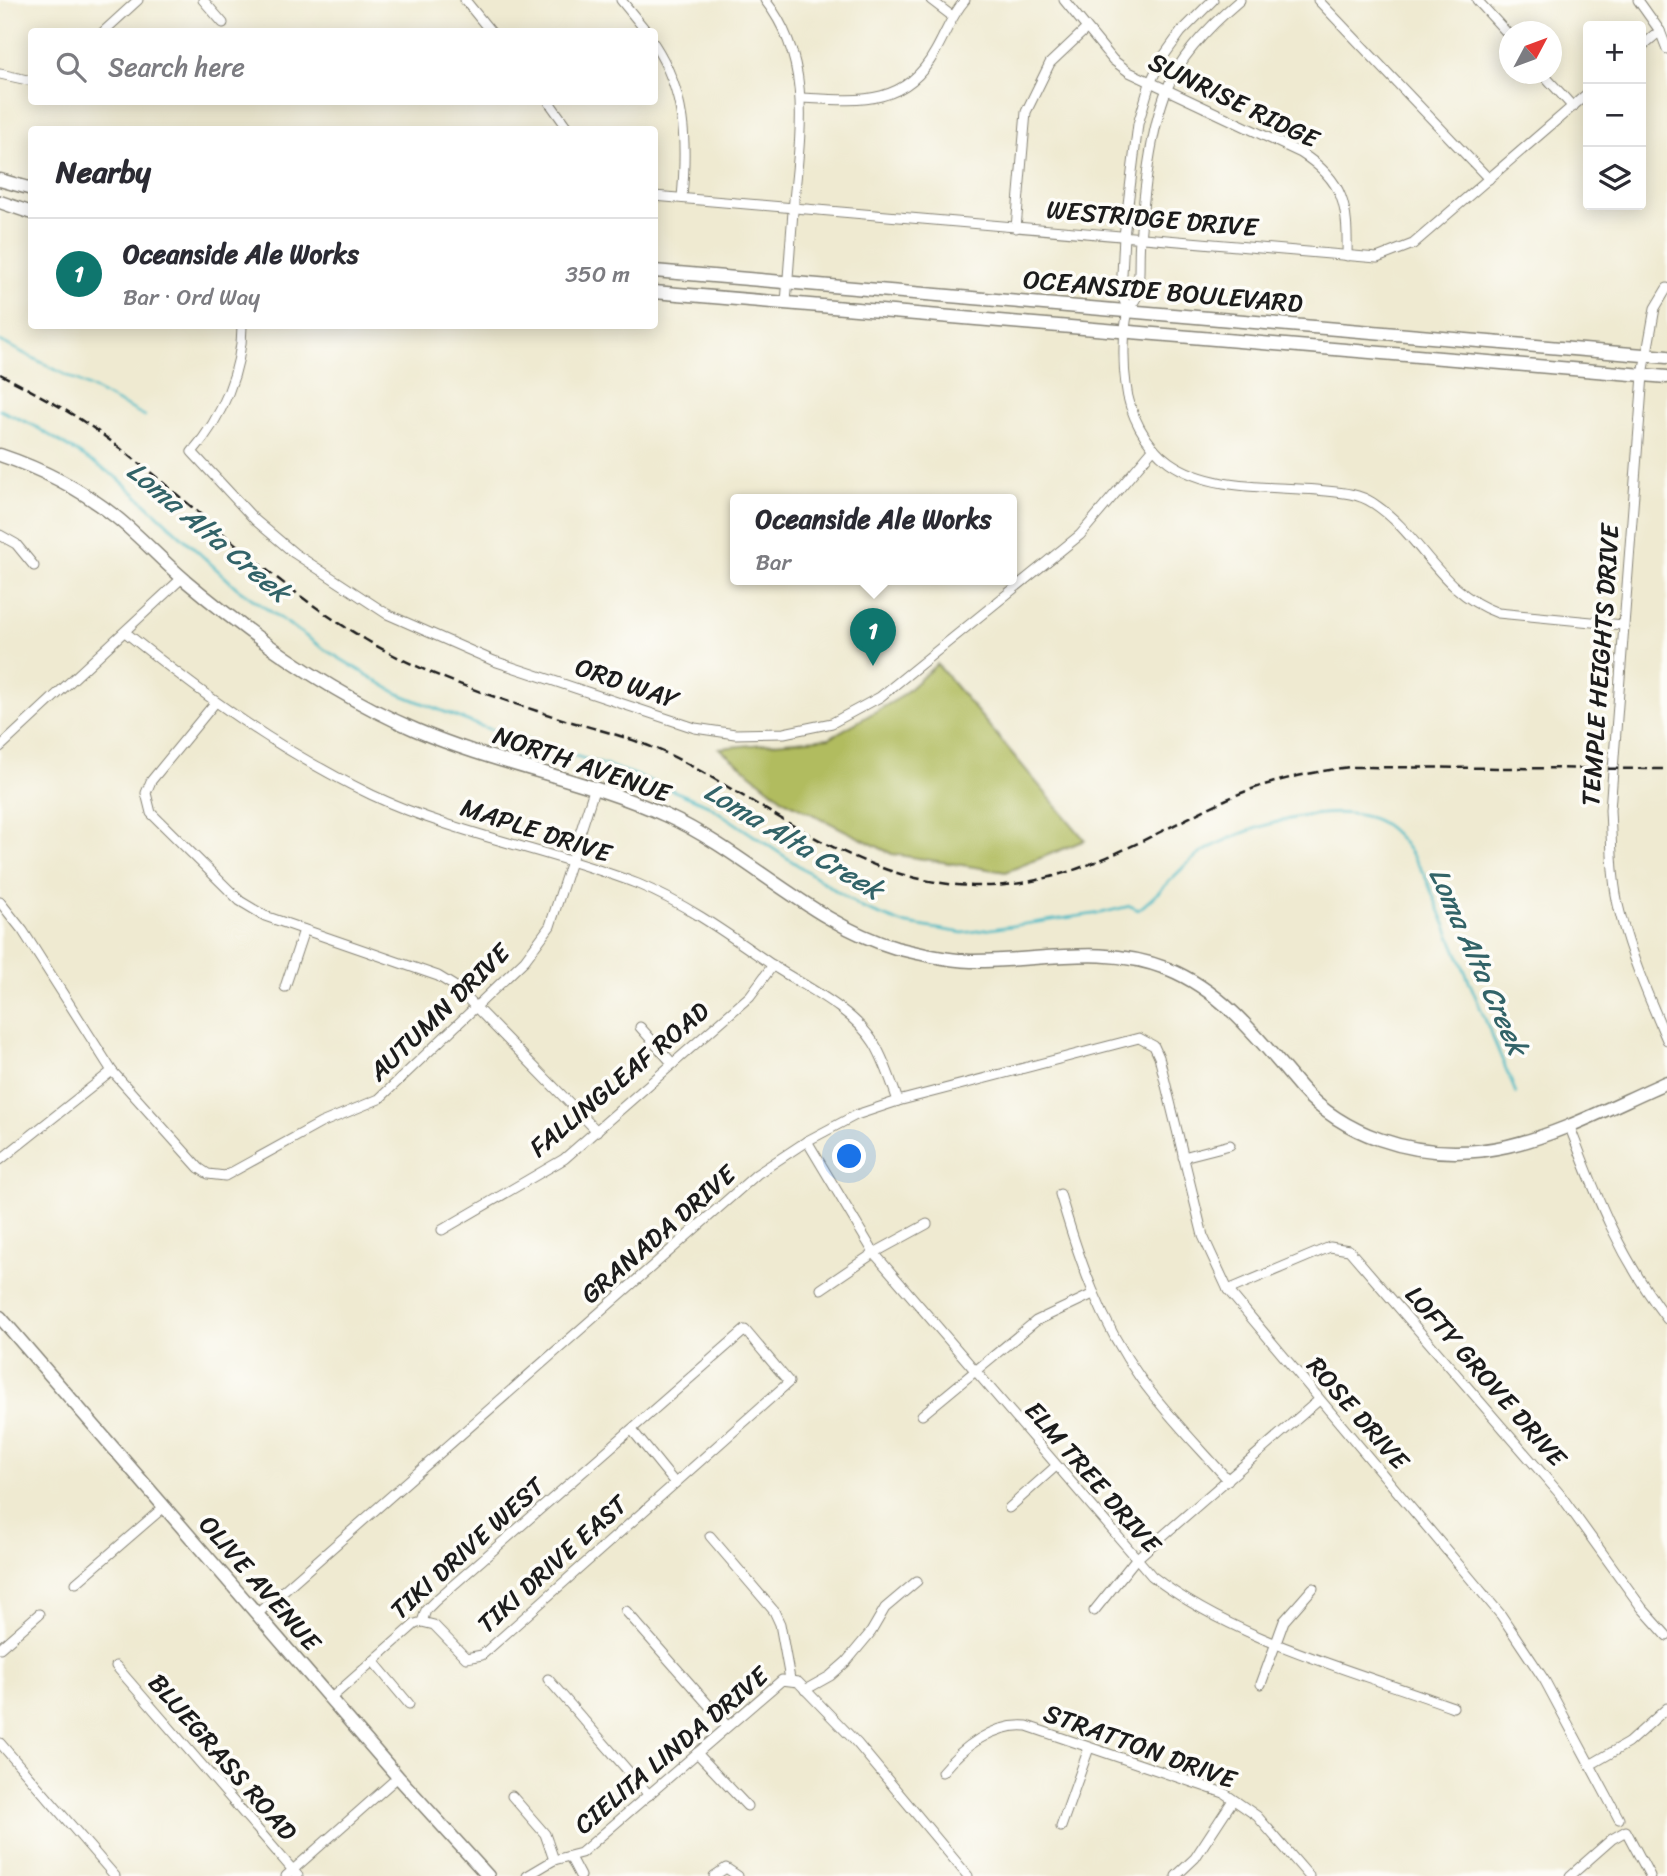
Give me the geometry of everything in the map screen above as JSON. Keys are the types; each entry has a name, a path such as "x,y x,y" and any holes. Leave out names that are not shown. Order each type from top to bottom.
{"main road":[{"path":"0,180 28,188"},
{"path":"0,202 28,212"},
{"name":"OCEANSIDE BOULEVARD","path":"658,271 1128,309 1667,357"},
{"name":"OCEANSIDE BOULEVARD","path":"658,292 1667,377"},
{"name":"NORTH AVENUE","path":"0,455 40,468 86,495 117,518 182,578 254,637 321,680 415,730 664,814 710,837 840,923 892,947 933,957 971,961 1106,954 1142,960 1176,973 1216,997 1316,1103 1332,1116 1375,1138 1405,1148 1450,1155 1514,1146 1667,1082"},
{"name":"OLIVE AVENUE","path":"0,1317 398,1777 488,1876"}],"street":[{"path":"107,28 138,0"},
{"path":"203,0 223,23"},
{"path":"464,0 488,28"},
{"path":"621,0 644,28"},
{"path":"765,0 780,22 793,52 802,98 786,302"},
{"path":"931,0 952,16"},
{"path":"802,98 854,101 880,98 911,83 935,53 952,16 965,0"},
{"name":"SUNRISE RIDGE","path":"1064,0 1112,60 1150,83 1301,153 1319,164 1340,192 1348,214 1347,256"},
{"path":"1213,0 1181,32 1150,83 1138,124 1124,236 1121,295 1128,309 1126,385 1132,412 1154,448 1167,461 1207,480 1346,493 1370,501 1388,514 1452,588 1480,607 1497,614 1623,625"},
{"path":"1128,309 1136,299 1140,237 1154,139 1166,90 1180,65 1240,0"},
{"path":"1318,0 1489,179"},
{"path":"1477,0 1499,24"},
{"path":"1638,0 1660,31 1667,49"},
{"path":"1016,228 1026,113 1050,63 1086,29"},
{"path":"1646,43 1660,31"},
{"path":"658,52 678,92 685,125 686,154 682,198"},
{"path":"0,74 28,80"},
{"path":"1552,84 1573,107"},
{"name":"WESTRIDGE DRIVE","path":"658,196 1377,258 1413,244 1583,98"},
{"path":"551,105 566,126"},
{"name":"TEMPLE HEIGHTS DRIVE","path":"1667,288 1655,308 1643,375 1610,810 1613,879 1635,964 1667,1040"},
{"name":"ORD WAY","path":"242,329 239,361 229,391 192,452 255,520 295,553 387,614 494,661 695,728 736,734 784,733 832,723 880,697 1080,535 1154,448"},
{"path":"0,536 16,544 34,566"},
{"path":"0,747 182,578"},
{"name":"MAPLE DRIVE","path":"125,632 214,704 295,756 374,796 475,835 636,884 667,897 848,1015 872,1040 886,1064 898,1101"},
{"path":"214,704 151,781 146,801 151,813 240,901 265,916 438,976 456,986 597,1131"},
{"name":"AUTUMN DRIVE","path":"112,1071 199,1168 218,1177 225,1176 321,1122 379,1099 525,960 546,934 594,790"},
{"path":"0,902 23,931 112,1071 0,1160"},
{"path":"285,987 304,930"},
{"name":"FALLINGLEAF ROAD","path":"442,1230 564,1159 750,996 773,965"},
{"path":"640,1027 673,1064"},
{"name":"GRANADA DRIVE","path":"257,1614 757,1174 807,1141 856,1115 898,1101 1139,1038 1154,1046 1158,1057"},
{"name":"ROSE DRIVE","path":"1158,1057 1203,1236 1228,1290 1494,1606 1545,1681 1619,1819"},
{"path":"1569,1125 1607,1223 1637,1280 1667,1320"},
{"name":"ELM TREE DRIVE","path":"807,1141 874,1253 1135,1560 1180,1598 1227,1625 1453,1707"},
{"path":"1183,1157 1230,1145"},
{"path":"1060,1194 1093,1294 1114,1336 1141,1380 1228,1480"},
{"path":"821,1289 874,1253 927,1224"},
{"name":"LOFTY GROVE DRIVE","path":"1228,1290 1331,1247 1349,1250 1559,1493 1642,1608 1667,1636"},
{"path":"922,1415 1036,1321 1093,1294"},
{"name":"TIKI DRIVE WEST","path":"330,1699 415,1624 422,1622 426,1610 435,1601 745,1331 789,1381 675,1483"},
{"path":"1094,1611 1135,1560 1319,1400"},
{"path":"632,1430 675,1483"},
{"path":"1009,1508 1055,1467"},
{"name":"TIKI DRIVE EAST","path":"422,1622 434,1625 466,1658 475,1658 675,1483"},
{"path":"76,1583 164,1507"},
{"path":"710,1536 774,1611 780,1624 790,1679"},
{"path":"806,1690 830,1676 846,1662 871,1632 885,1608 918,1581"},
{"path":"1261,1684 1274,1642 1284,1621 1313,1588"},
{"path":"625,1611 727,1726"},
{"path":"0,1648 39,1614"},
{"path":"373,1661 409,1704"},
{"name":"BLUEGRASS ROAD","path":"116,1666 292,1874"},
{"path":"548,1679 649,1795"},
{"name":"CIELITA LINDA DRIVE","path":"527,1876 554,1860 581,1853 782,1680 790,1679 806,1690 857,1743 968,1876"},
{"path":"1590,1765 1610,1755 1667,1708"},
{"name":"STRATTON DRIVE","path":"942,1772 966,1748 985,1736 1014,1725 1027,1726 1224,1793 1257,1816 1309,1876"},
{"path":"0,1742 115,1876"},
{"path":"1061,1827 1089,1748"},
{"path":"697,1753 747,1806"},
{"path":"292,1874 398,1777"},
{"path":"512,1796 545,1834 554,1860"},
{"path":"1176,1876 1195,1858 1233,1800"},
{"path":"1570,1876 1612,1839 1626,1831 1650,1876"},
{"path":"570,1857 580,1876"},
{"path":"714,1876 726,1868 738,1876"}],"green space":[{"path":"937,664 1085,840 1006,872 892,854 784,800 719,748 829,738 899,698"}],"waterway":[{"path":"0,341 145,416"},
{"name":"Loma Alta Creek","path":"0,410 33,425 118,478 237,588 324,649 397,693 480,726 633,774 708,805 862,908 901,923 963,933 1101,913 1130,906 1138,910 1193,859 1210,848 1259,827 1316,815 1343,813 1366,817 1385,825 1402,842 1425,876 1516,1093"}],"railway":[{"path":"0,374 67,411 104,436 269,572 303,598 375,645 468,687 652,747 716,780 821,841 895,872 934,882 976,886 1043,879 1105,858 1255,788 1333,769 1667,769"}],"place":[{"name":"Oceanside Ale Works","path":"873,666"}]}
